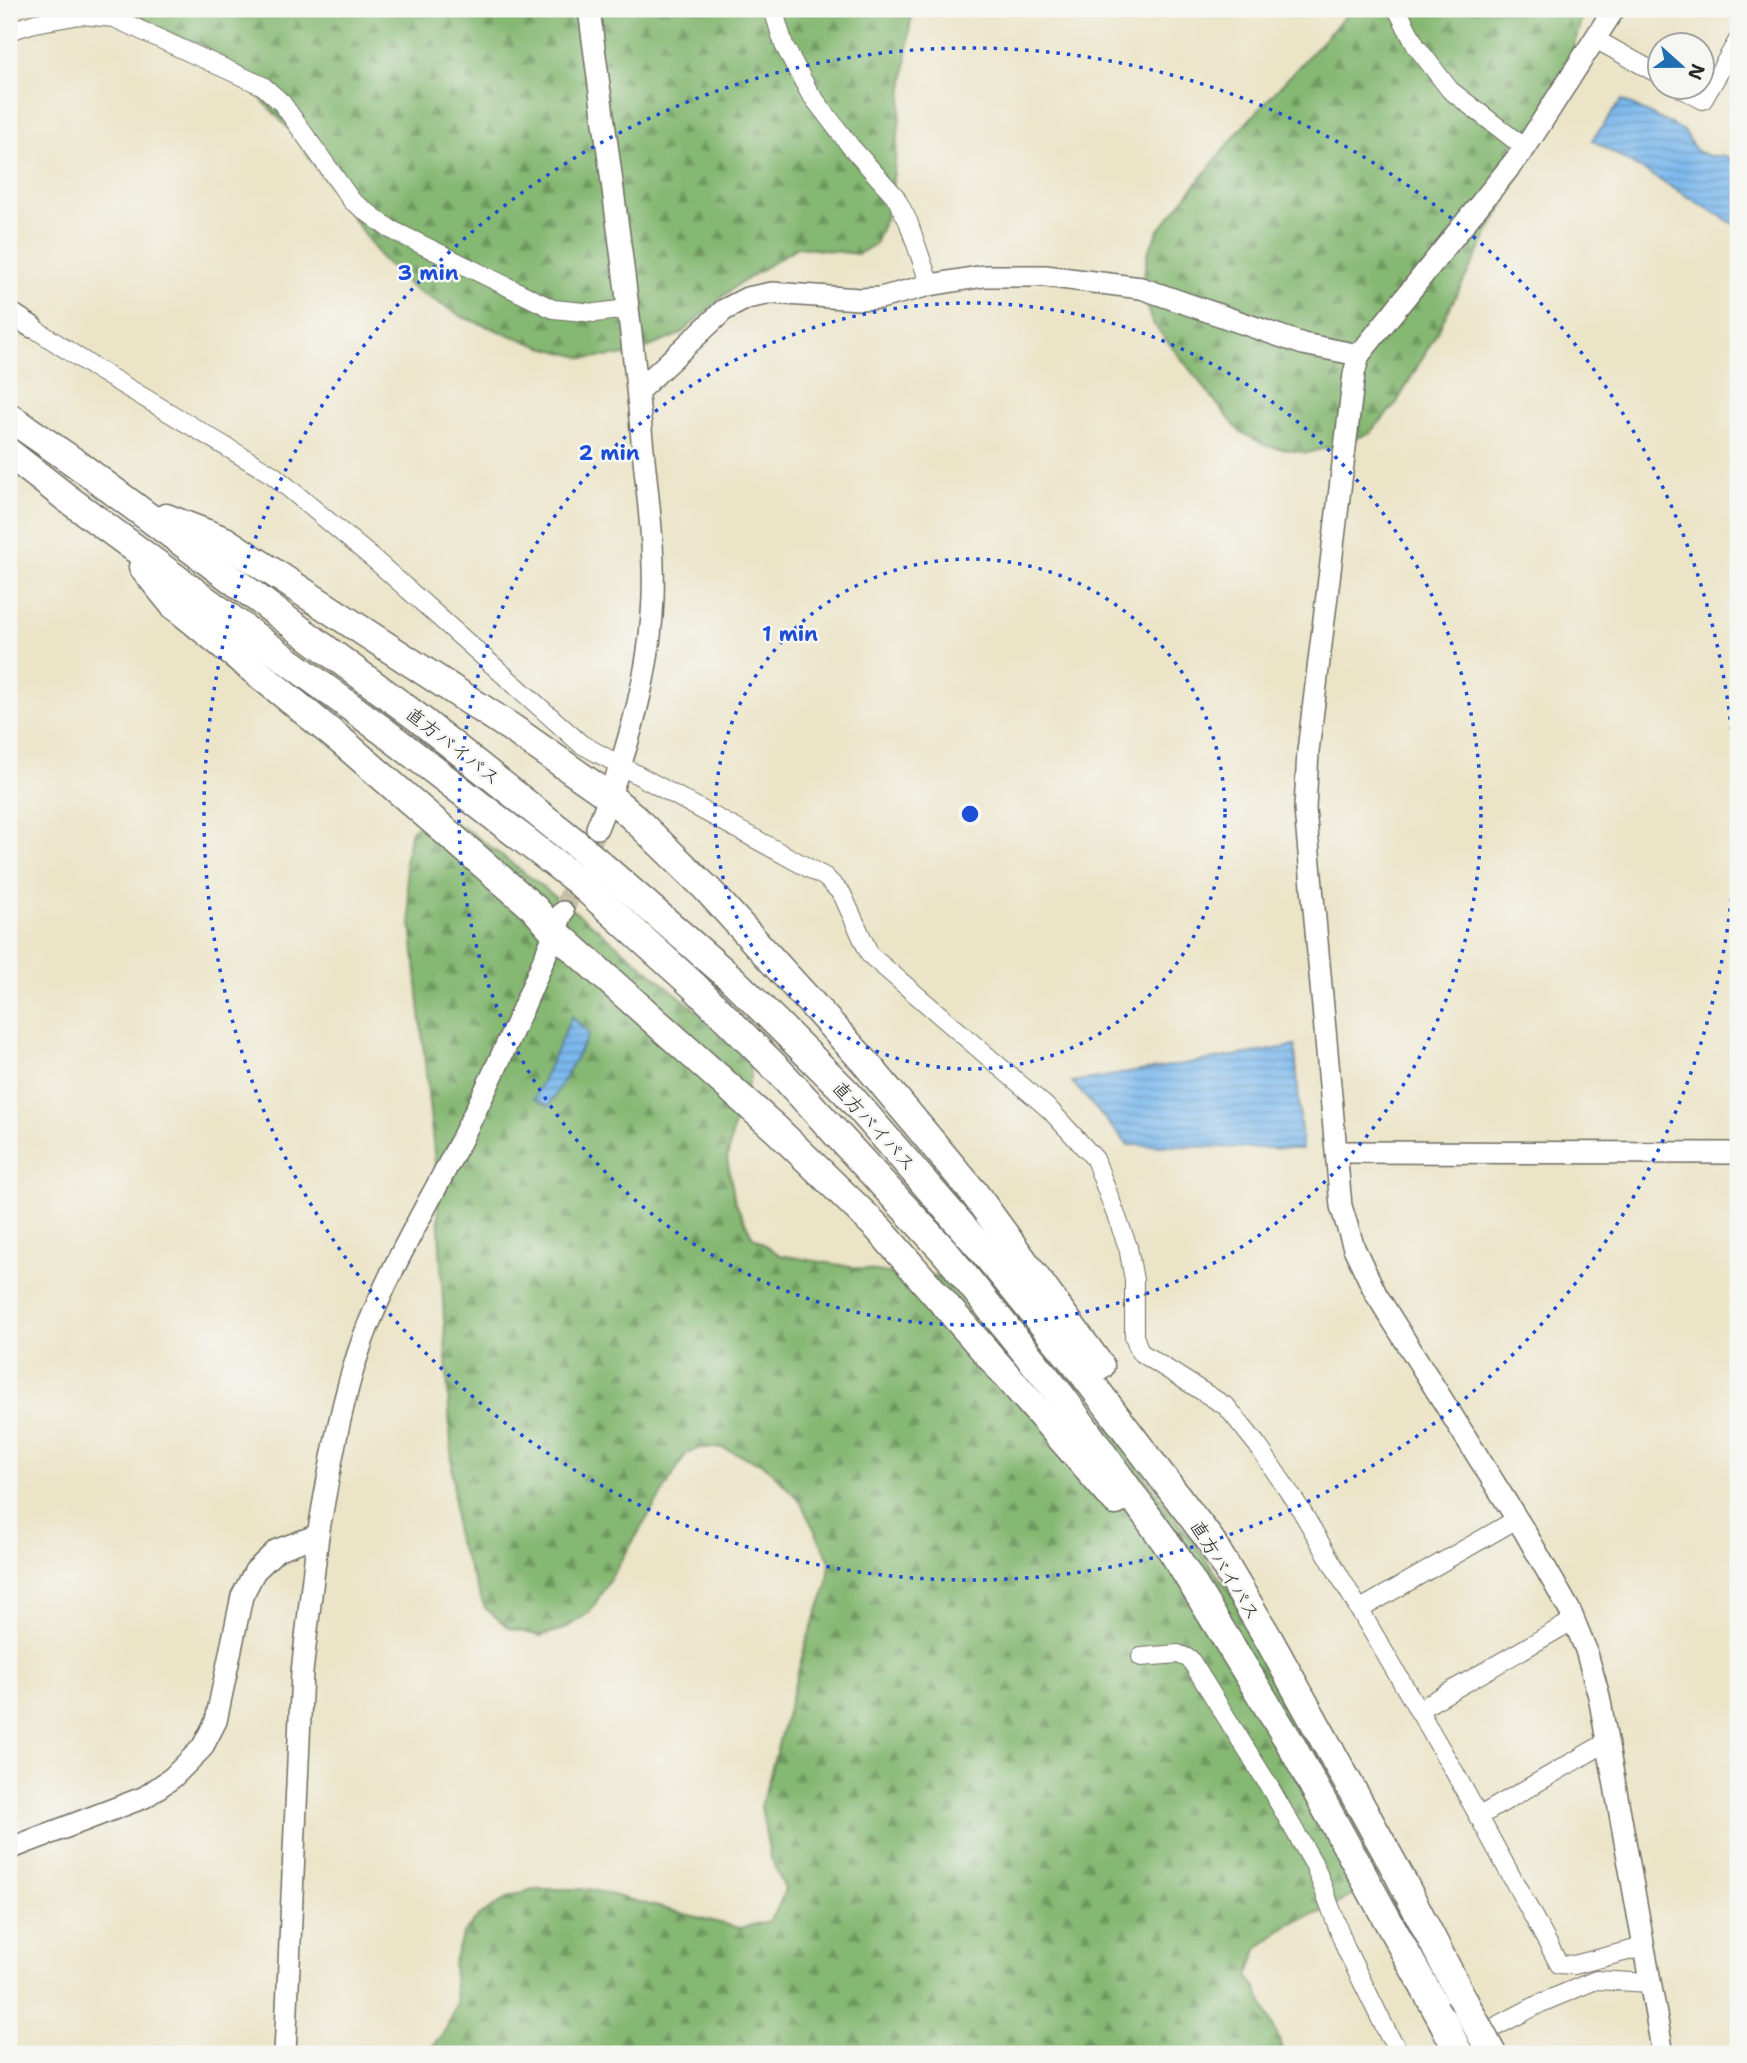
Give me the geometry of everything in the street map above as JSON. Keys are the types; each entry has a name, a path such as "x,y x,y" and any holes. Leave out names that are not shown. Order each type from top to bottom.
{"highway":[{"name":"直方バイパス","path":"9,417 131,504 417,717 573,841 733,980 846,1092 979,1246 1086,1377 1210,1540 1268,1638 1399,1875 1492,2054"},
{"name":"直方バイパス","path":"9,453 382,730 579,882 694,986 780,1072 945,1252 1061,1396 1173,1552 1289,1741 1459,2054"},
{"path":"131,504 225,541 513,729 610,797 707,889 864,1061 974,1193 1178,1474 1210,1540"},
{"path":"115,534 174,605 345,744 534,908 559,922 776,1129 879,1229 1124,1510 1173,1552"}],"street":[{"path":"589,9 638,391 651,533 653,599 643,686 621,767 597,828"},
{"path":"773,9 784,46 809,92 851,147 895,196 908,221 930,285"},
{"path":"1397,9 1416,46 1450,90 1525,148"},
{"path":"1614,9 1525,148 1359,355 1352,388 1308,751 1305,808 1341,1206 1354,1248 1376,1294 1517,1519 1574,1620 1586,1650 1599,1696 1663,2054"},
{"path":"9,31 81,15 114,18 263,86 282,103 352,201 390,229 553,309 594,313 628,310"},
{"path":"1595,39 1646,67"},
{"path":"1716,78 1738,40"},
{"path":"638,391 724,310 747,298 772,293 880,298 930,285 984,276 1045,276 1141,288 1303,344 1359,355"},
{"path":"9,312 93,367 273,475 376,561 582,744 825,877 842,894 870,955 1050,1110 1096,1159 1128,1247 1134,1280 1134,1336 1140,1352 1227,1407 1258,1446 1301,1510 1418,1710 1559,1964 1574,1965 1643,1947"},
{"path":"285,2054 302,1672 318,1535 340,1413 382,1291 459,1143 520,1015 559,922"},
{"path":"1337,1152 1738,1153"},
{"path":"1359,1610 1517,1519"},
{"path":"9,1849 145,1797 172,1778 202,1748 215,1721 242,1595 255,1571 276,1550 318,1535"},
{"path":"1418,1710 1574,1620"},
{"path":"1141,1657 1178,1654 1191,1659 1315,1866 1346,1949 1389,2036 1402,2054"},
{"path":"1478,1817 1607,1742"},
{"path":"1444,2054 1541,2003 1597,1980 1650,1983"}],"green space":[{"path":"130,9 912,9 890,206 875,244 858,254 797,247 733,288 679,335 629,355 585,358 542,347 465,318 411,287 382,259 289,129 240,76 200,44 159,30"},
{"path":"1352,9 1584,9 1571,56 1533,148 1435,336 1396,404 1370,433 1307,453 1267,446 1239,431 1152,322 1141,291 1148,252 1159,230 1239,131"},
{"path":"453,822 472,833 595,927 746,1051 750,1063 750,1078 733,1129 727,1159 735,1202 752,1236 780,1255 893,1274 932,1276 962,1286 996,1303 1069,1373 1329,1727 1389,1869 1329,1909 1289,1924 1258,1948 1248,1977 1257,1989 1285,2054 426,2054 446,2029 456,2004 453,1964 463,1934 478,1917 509,1897 533,1889 589,1889 739,1928 769,1921 785,1889 770,1856 761,1807 806,1643 827,1586 830,1561 800,1501 765,1465 723,1448 700,1448 686,1454 590,1612 564,1629 540,1636 509,1628 485,1608 456,1537 436,1173 405,862 411,830 422,824"}],"water":[{"path":"1622,100 1684,131 1696,151 1709,156 1726,156 1738,163 1738,214 1734,224 1592,140"},
{"path":"572,1016 589,1034 549,1106 534,1099"},
{"path":"1295,1046 1302,1149 1128,1145 1072,1082"}],"tunnel":[{"path":"563,912 597,828"}]}
